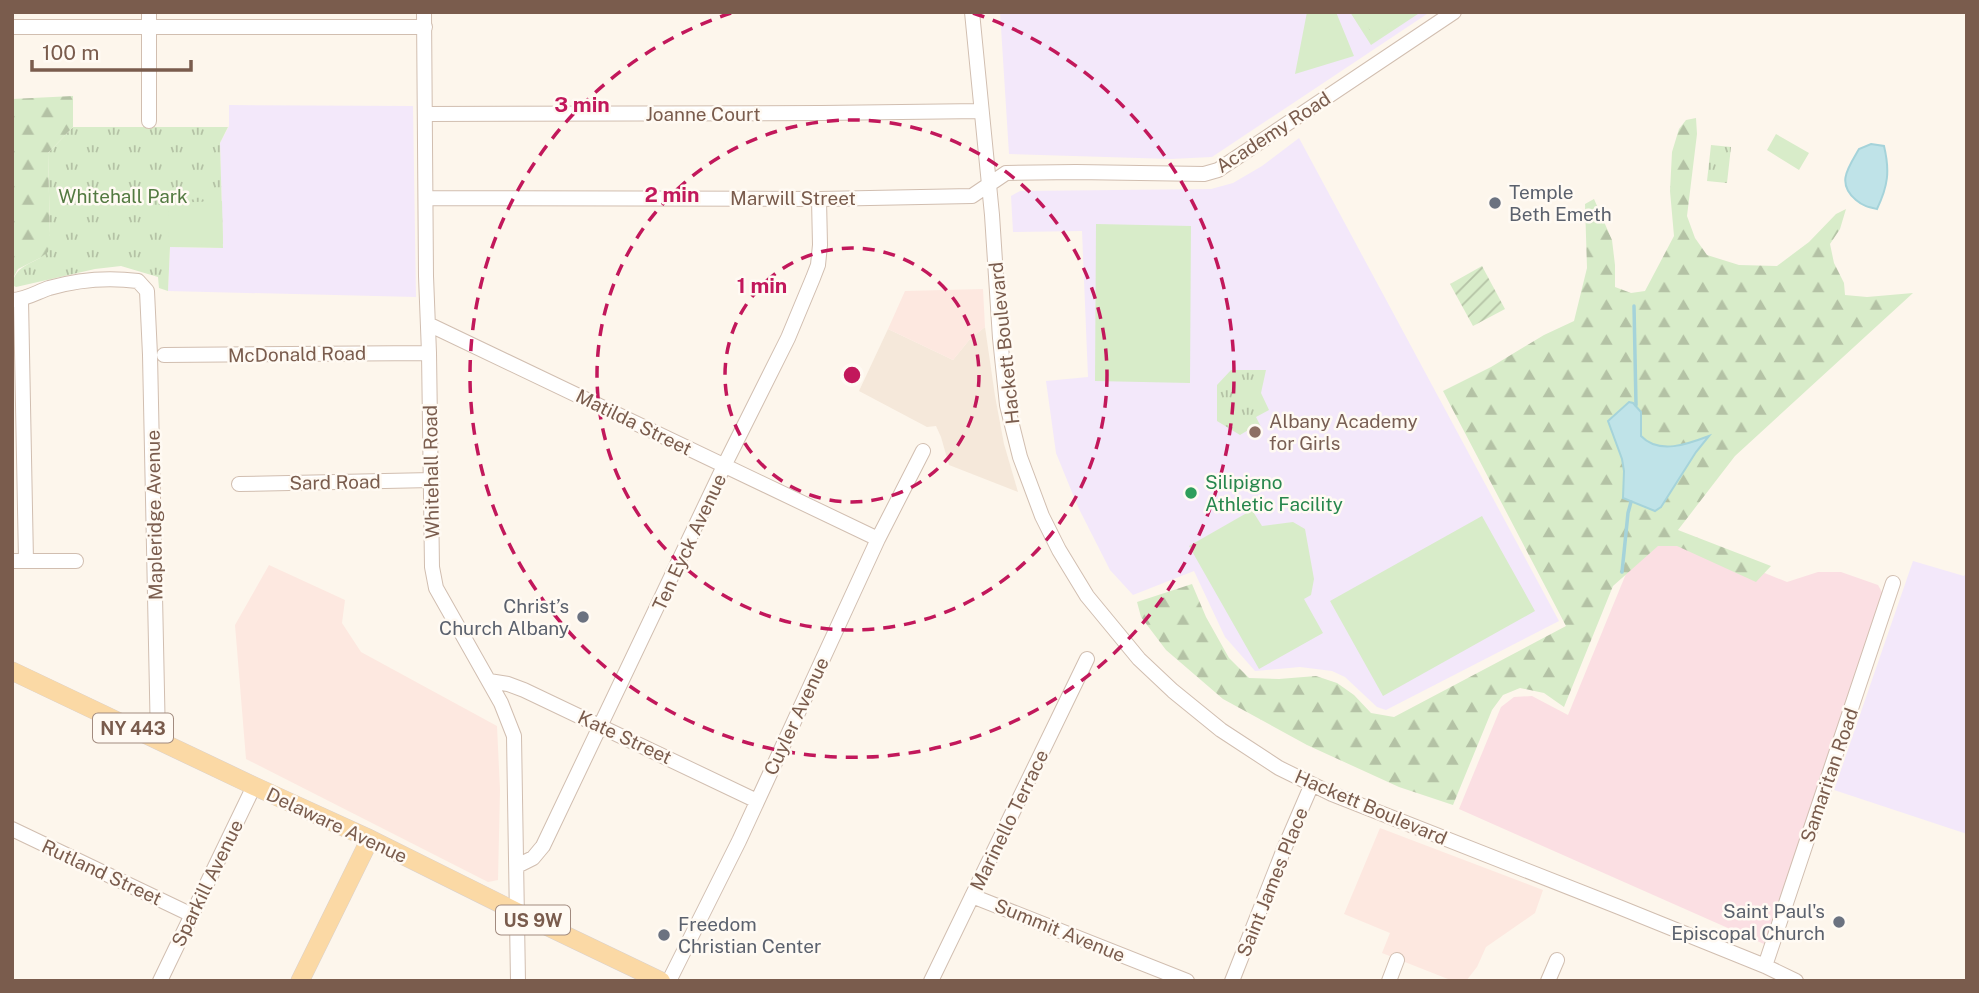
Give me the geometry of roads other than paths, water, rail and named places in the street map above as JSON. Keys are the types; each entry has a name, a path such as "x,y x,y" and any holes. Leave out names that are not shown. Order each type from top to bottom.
{"main road":[{"name":"Delaware Avenue","path":"12,671 370,839 662,981"},
{"path":"300,981 370,839"}],"street":[{"name":"Hackett Boulevard","path":"972,12 1007,405 1027,478 1059,550 1087,596 1139,659 1221,730 1279,768 1332,794 1765,966 1796,981"},
{"name":"Academy Road","path":"988,185 1006,173 1198,174 1218,170 1454,12"},
{"path":"12,27 149,20 424,20"},
{"path":"149,20 149,121"},
{"name":"Whitehall Road","path":"424,20 432,567 436,588 489,681 509,721 513,736 518,981"},
{"name":"Joanne Court","path":"425,114 981,111"},
{"name":"Marwill Street","path":"426,198 819,199 972,195 988,185"},
{"name":"Ten Eyck Avenue","path":"517,866 533,858 544,846 724,466 788,338 818,265 819,199"},
{"name":"Mapleridge Avenue","path":"17,300 69,282 112,278 138,281 147,291 158,740"},
{"path":"17,300 19,561 76,561"},
{"name":"Matilda Street","path":"428,324 878,538"},
{"name":"McDonald Road","path":"164,355 429,353"},
{"name":"Cuyler Avenue","path":"669,981 757,800 878,538 923,451"},
{"name":"Sard Road","path":"239,484 432,480"},
{"name":"Samaritan Road","path":"1765,966 1893,583"},
{"name":"Marinello Terrace","path":"931,981 1087,659"},
{"name":"Kate Street","path":"489,681 524,690 757,800"},
{"name":"Saint James Place","path":"1232,981 1312,784"},
{"name":"Sparkill Avenue","path":"160,981 254,786"},
{"name":"Rutland Street","path":"12,829 192,915"},
{"name":"Summit Avenue","path":"972,895 1187,981"},
{"path":"1389,981 1397,960"},
{"path":"1548,981 1557,960"}],"water":[{"path":"1871,144 1884,146 1887,163 1886,186 1877,209 1856,200 1846,188 1845,181 1859,149"},
{"path":"1629,402 1641,412 1641,436 1648,442 1674,446 1709,436 1661,507 1655,511 1623,498 1622,459 1608,421"}],"waterway":[{"path":"1634,306 1636,405"},
{"path":"1622,572 1631,502"}],"place":[{"name":"Temple Beth Emeth","path":"1495,203"},
{"name":"Albany Academy for Girls","path":"1255,432"},
{"name":"Silipigno Athletic Facility","path":"1191,493"},
{"name":"Christ’s Church Albany","path":"583,617"},
{"name":"Saint Paul's Episcopal Church","path":"1839,922"},
{"name":"Freedom Christian Center","path":"664,935"}],"park label":[{"name":"Whitehall Park","path":"123,196"}]}
